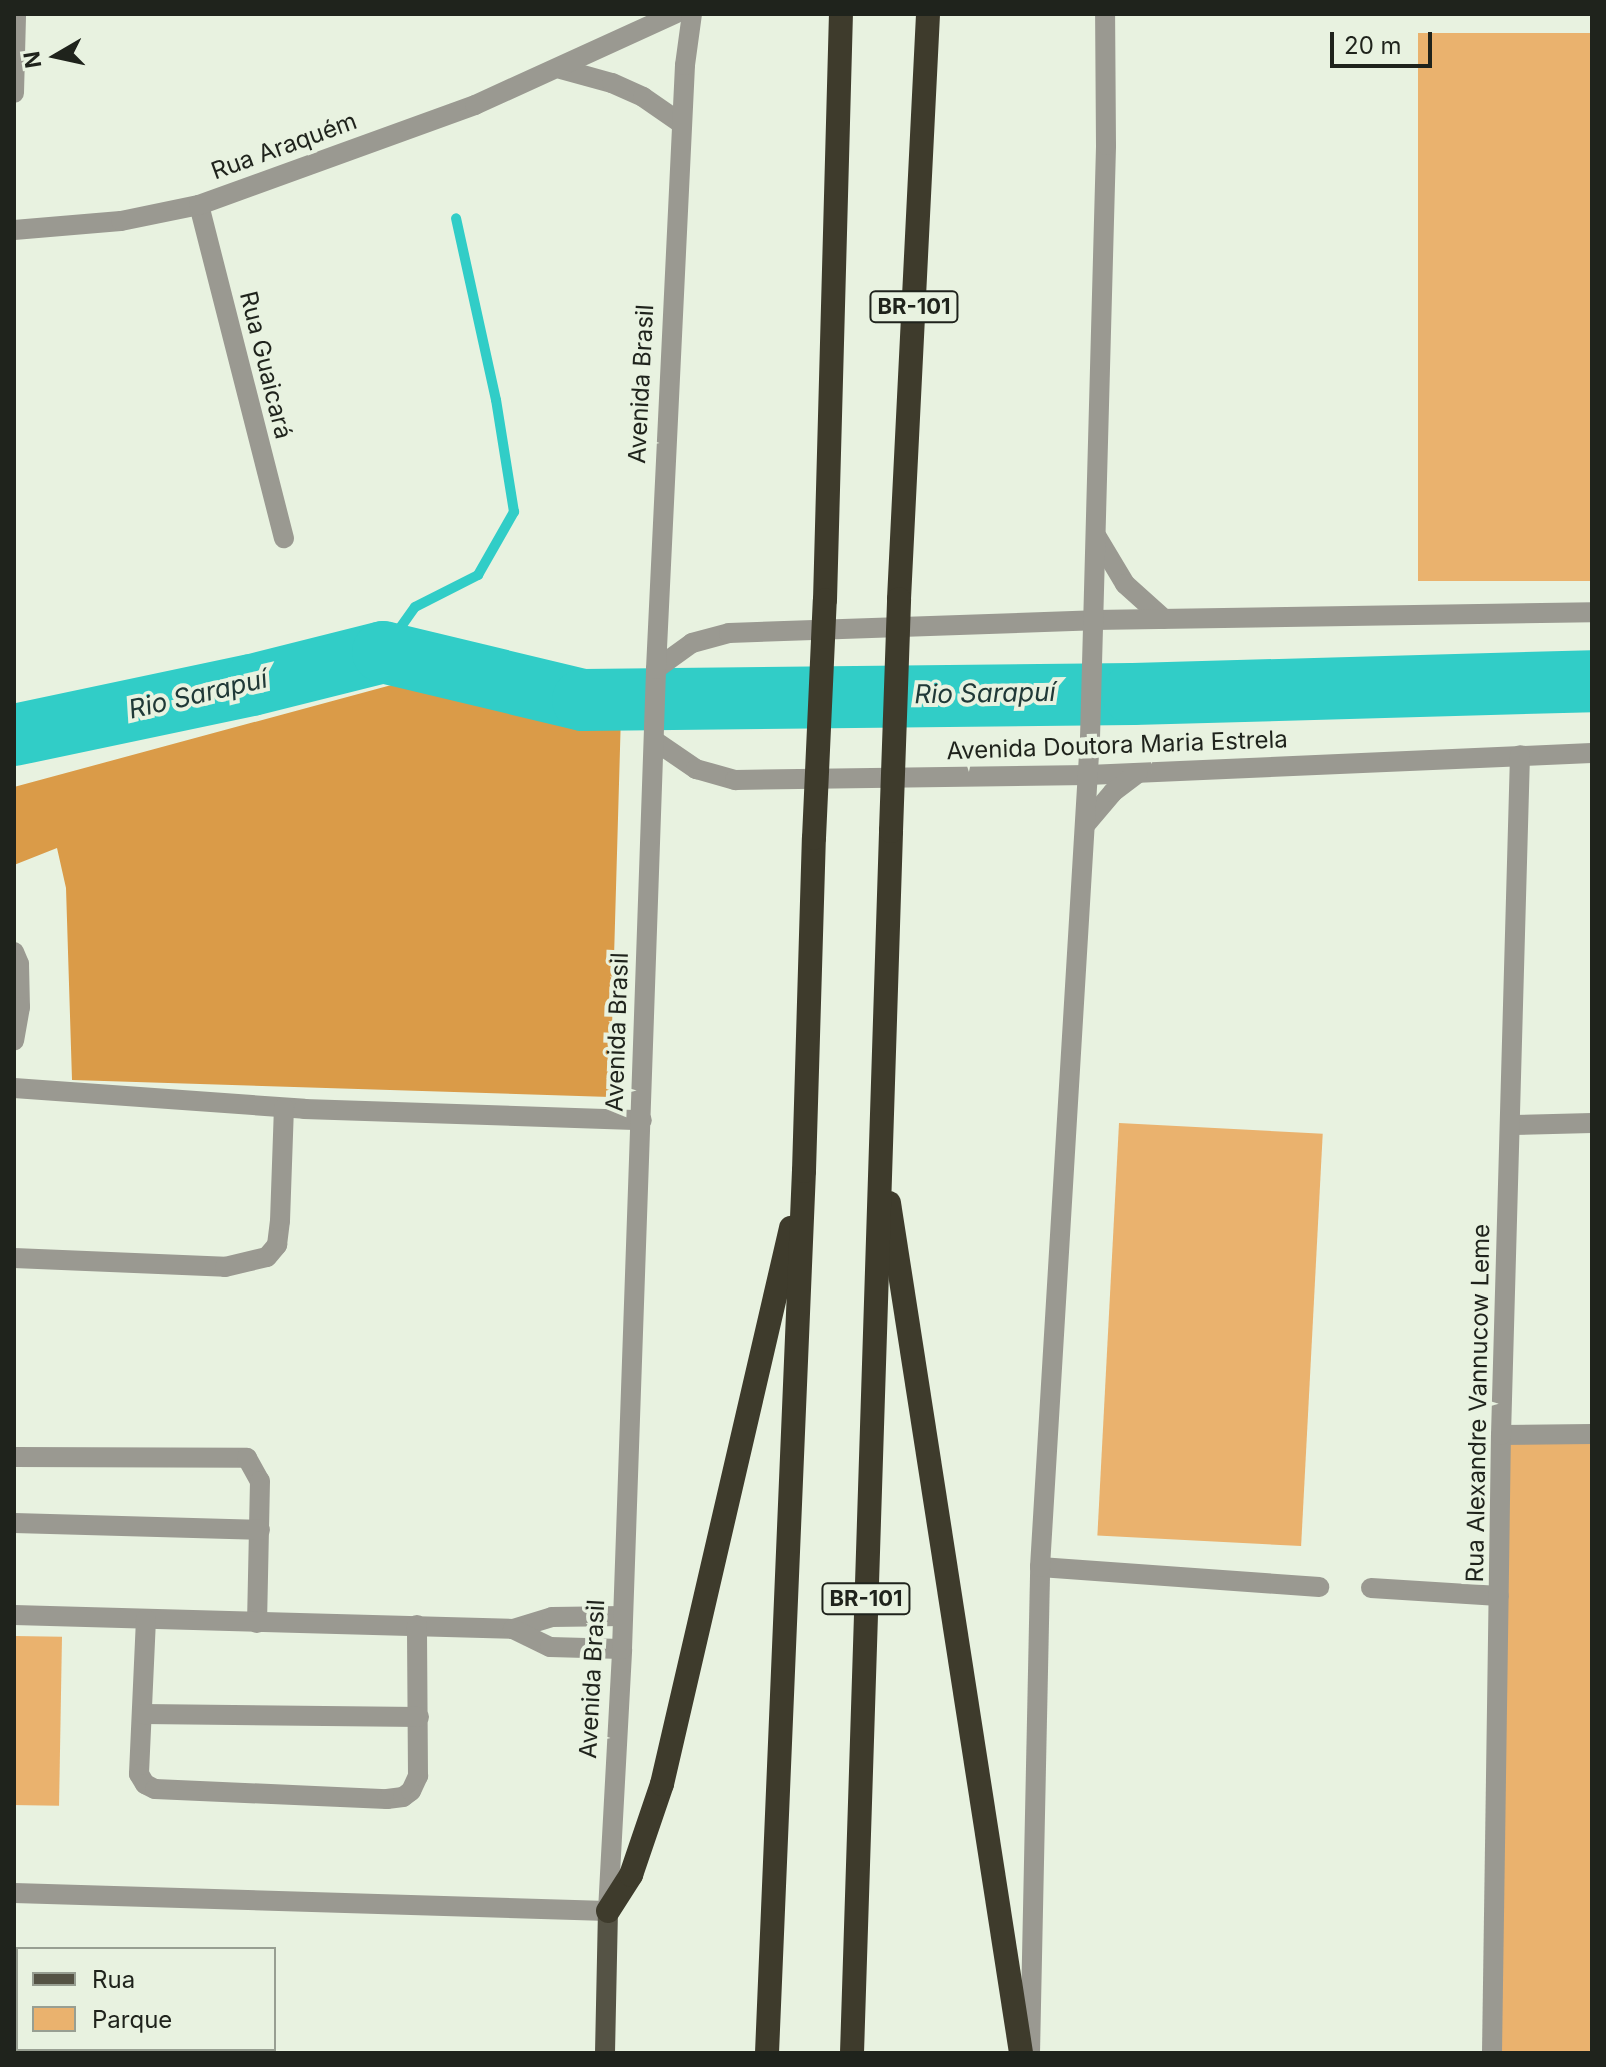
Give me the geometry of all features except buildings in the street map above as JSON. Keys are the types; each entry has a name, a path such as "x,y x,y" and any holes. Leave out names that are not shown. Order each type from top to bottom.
{"highway":[{"name":"BR-101","path":"767,2053 825,600 841,14"},
{"name":"BR-101","path":"852,2053 899,599 928,14"},
{"path":"880,1145 1021,2053"},
{"path":"608,1911 631,1875 662,1784 804,1171"}],"main road":[{"name":"Avenida Brasil","path":"605,2053 608,1911"}],"street":[{"path":"14,93 16,14"},
{"name":"Rua Araquém","path":"14,230 121,221 199,205 475,105 561,69 675,14"},
{"name":"Avenida Brasil","path":"608,1911 622,1649 656,674 682,124 692,14"},
{"path":"1030,2053 1040,1567 1090,738 1106,145 1105,14"},
{"path":"561,69 612,83 643,97 682,124"},
{"name":"Rua Guaicará","path":"199,205 284,538"},
{"path":"1097,537 1125,584 1164,619"},
{"path":"656,674 692,643 729,633 1094,620 1592,612"},
{"name":"Avenida Doutora Maria Estrela","path":"655,734 696,769 735,780 1088,775 1592,753"},
{"name":"Rua Alexandre Vannucow Leme","path":"1492,2053 1501,1435 1520,755"},
{"path":"1086,824 1106,798 1138,773"},
{"path":"14,952 19,964 20,1007 14,1040"},
{"path":"14,1088 284,1108 642,1120"},
{"path":"14,1258 225,1267 267,1257 277,1245 280,1221 284,1108"},
{"path":"1511,1125 1592,1123"},
{"path":"1501,1435 1592,1434"},
{"path":"14,1457 247,1458 260,1481 257,1623"},
{"path":"14,1523 260,1530"},
{"path":"1040,1567 1319,1587"},
{"path":"1371,1588 1499,1596"},
{"path":"14,1615 513,1629 552,1617 623,1616"},
{"path":"146,1619 139,1774 145,1784 155,1789 387,1799 403,1797 411,1791 418,1776 417,1625"},
{"path":"513,1629 550,1647 622,1649"},
{"path":"143,1714 419,1717"},
{"path":"14,1893 608,1911"}],"green space":[{"path":"1418,33 1592,33 1592,581 1418,581"},
{"path":"1119,1123 1323,1134 1301,1546 1097,1535"},
{"path":"1501,1434 1592,1434 1592,2053 1501,2053"},
{"path":"14,1636 62,1637 59,1806 14,1805"}],"shaded area":[{"path":"421,677 586,716 621,714 610,1097 72,1080 66,888 57,848 14,865 14,787"}],"waterway":[{"name":"Rio Sarapuí","path":"383,652 415,607 478,575 514,512 496,400 456,218"},
{"name":"Rio Sarapuí","path":"14,735 252,685 383,652 583,700 1133,694 1592,681"}]}
